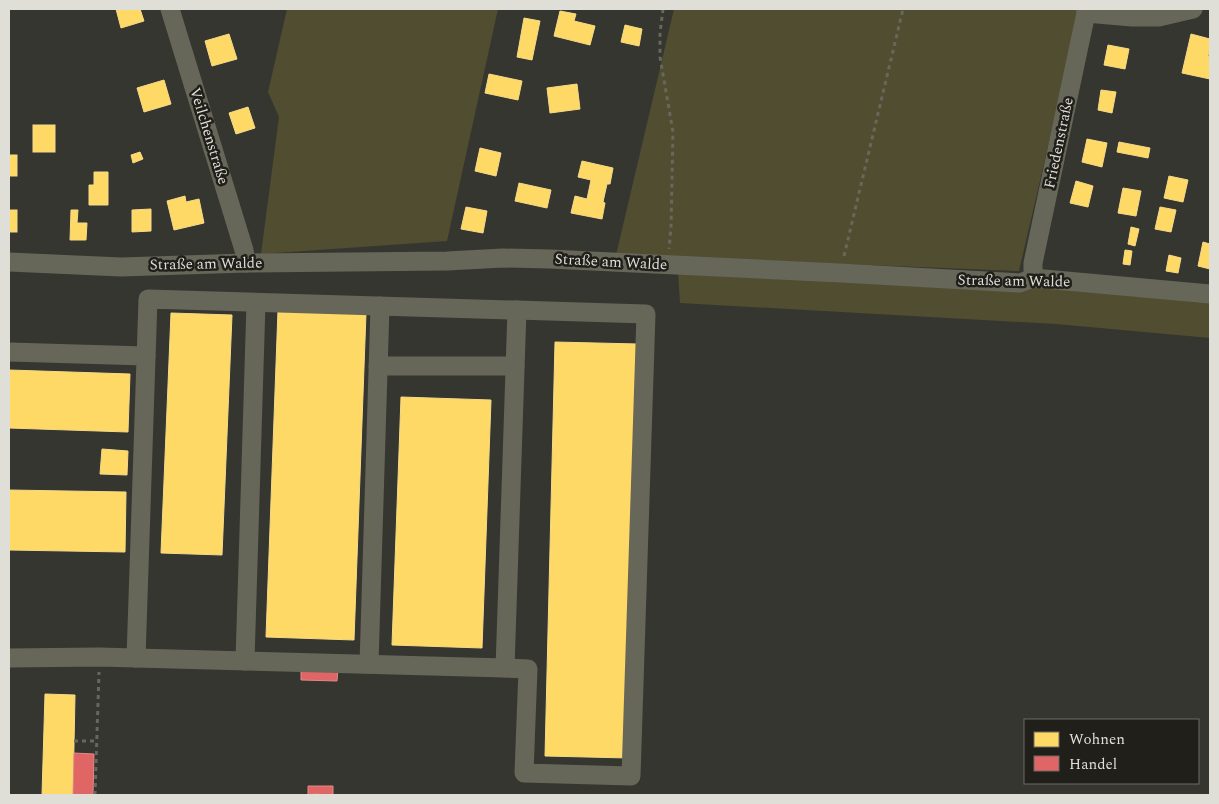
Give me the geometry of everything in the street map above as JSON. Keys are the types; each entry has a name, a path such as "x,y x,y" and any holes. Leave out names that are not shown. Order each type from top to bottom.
{"street":[{"name":"Veilchenstraße","path":"170,9 244,250 246,263"},
{"path":"1086,11 1132,17 1159,17 1193,9"},
{"name":"Friedenstraße","path":"1033,278 1034,263 1086,11"},
{"name":"Straße am Walde","path":"9,262 121,267 246,263 448,261 503,258 583,260 1020,283 1033,278 1210,294"},
{"path":"9,658 99,656 136,658 528,669 524,773 631,776 646,314 148,299 136,658"},
{"path":"245,661 256,302"},
{"path":"368,664 380,306"},
{"path":"505,668 517,310"},
{"path":"9,352 146,356"},
{"path":"378,366 515,366"}],"path":[{"path":"662,9 660,57 673,132 671,227 667,265"},
{"path":"840,273 903,9"},
{"path":"95,795 99,656"},
{"path":"74,740 97,741"}],"shaded area":[{"path":"287,9 498,9 447,241 261,254 279,117 268,92"},
{"path":"674,9 1080,9 1019,271 616,255"},
{"path":"678,271 1021,286 1210,300 1210,338 1056,324 680,303"}],"building: Wohnen":[{"path":"116,9 140,9 144,21 121,28"},
{"path":"560,11 576,14 574,21 595,26 590,45 554,36"},
{"path":"524,18 540,21 532,60 517,57"},
{"path":"625,25 642,29 639,46 621,42"},
{"path":"229,34 237,59 212,66 205,41"},
{"path":"1191,34 1210,39 1208,56 1210,57 1210,79 1182,73"},
{"path":"1108,45 1129,49 1125,69 1104,65"},
{"path":"489,74 522,81 518,100 485,93"},
{"path":"164,80 171,104 144,112 137,88"},
{"path":"577,84 580,109 550,113 547,88"},
{"path":"1101,90 1116,92 1112,113 1098,110"},
{"path":"248,107 255,128 236,134 229,113"},
{"path":"33,125 55,125 55,152 33,152"},
{"path":"1087,139 1107,143 1102,167 1082,162"},
{"path":"1119,142 1150,148 1148,158 1117,152"},
{"path":"480,148 501,153 496,176 475,171"},
{"path":"140,152 143,159 133,163 131,155"},
{"path":"9,155 17,155 17,176 9,176"},
{"path":"582,161 613,168 610,184 607,184 603,202 605,203 602,219 571,213 575,196 587,199 591,180 578,177"},
{"path":"94,172 108,172 108,205 89,205 89,185 94,185"},
{"path":"1169,176 1188,180 1183,202 1164,198"},
{"path":"1076,181 1093,186 1088,207 1070,203"},
{"path":"519,183 551,190 547,208 515,201"},
{"path":"1123,188 1141,191 1136,216 1118,213"},
{"path":"185,196 186,202 199,199 204,223 174,230 167,201"},
{"path":"466,207 487,211 483,233 461,229"},
{"path":"1160,207 1176,210 1171,232 1155,229"},
{"path":"151,209 151,231 132,232 132,210"},
{"path":"9,210 17,210 17,232 9,232"},
{"path":"71,210 78,210 77,223 87,223 86,240 70,240"},
{"path":"1131,227 1139,229 1135,246 1128,244"},
{"path":"1203,242 1210,244 1210,269 1198,266"},
{"path":"1125,250 1132,251 1130,265 1123,264"},
{"path":"1169,255 1181,258 1178,273 1166,271"},
{"path":"278,310 366,313 354,640 266,637"},
{"path":"171,313 232,315 222,555 161,553"},
{"path":"555,342 638,344 628,758 545,756"},
{"path":"9,370 130,374 128,432 9,428"},
{"path":"401,397 491,400 482,648 392,645"},
{"path":"102,449 128,451 127,475 100,474"},
{"path":"9,490 126,492 125,552 9,550"},
{"path":"45,694 75,695 73,795 42,795"}],"building: Handel":[{"path":"301,667 338,668 337,681 301,680"},
{"path":"74,753 94,754 93,795 73,795"},
{"path":"308,786 333,786 333,795 308,795"}]}
